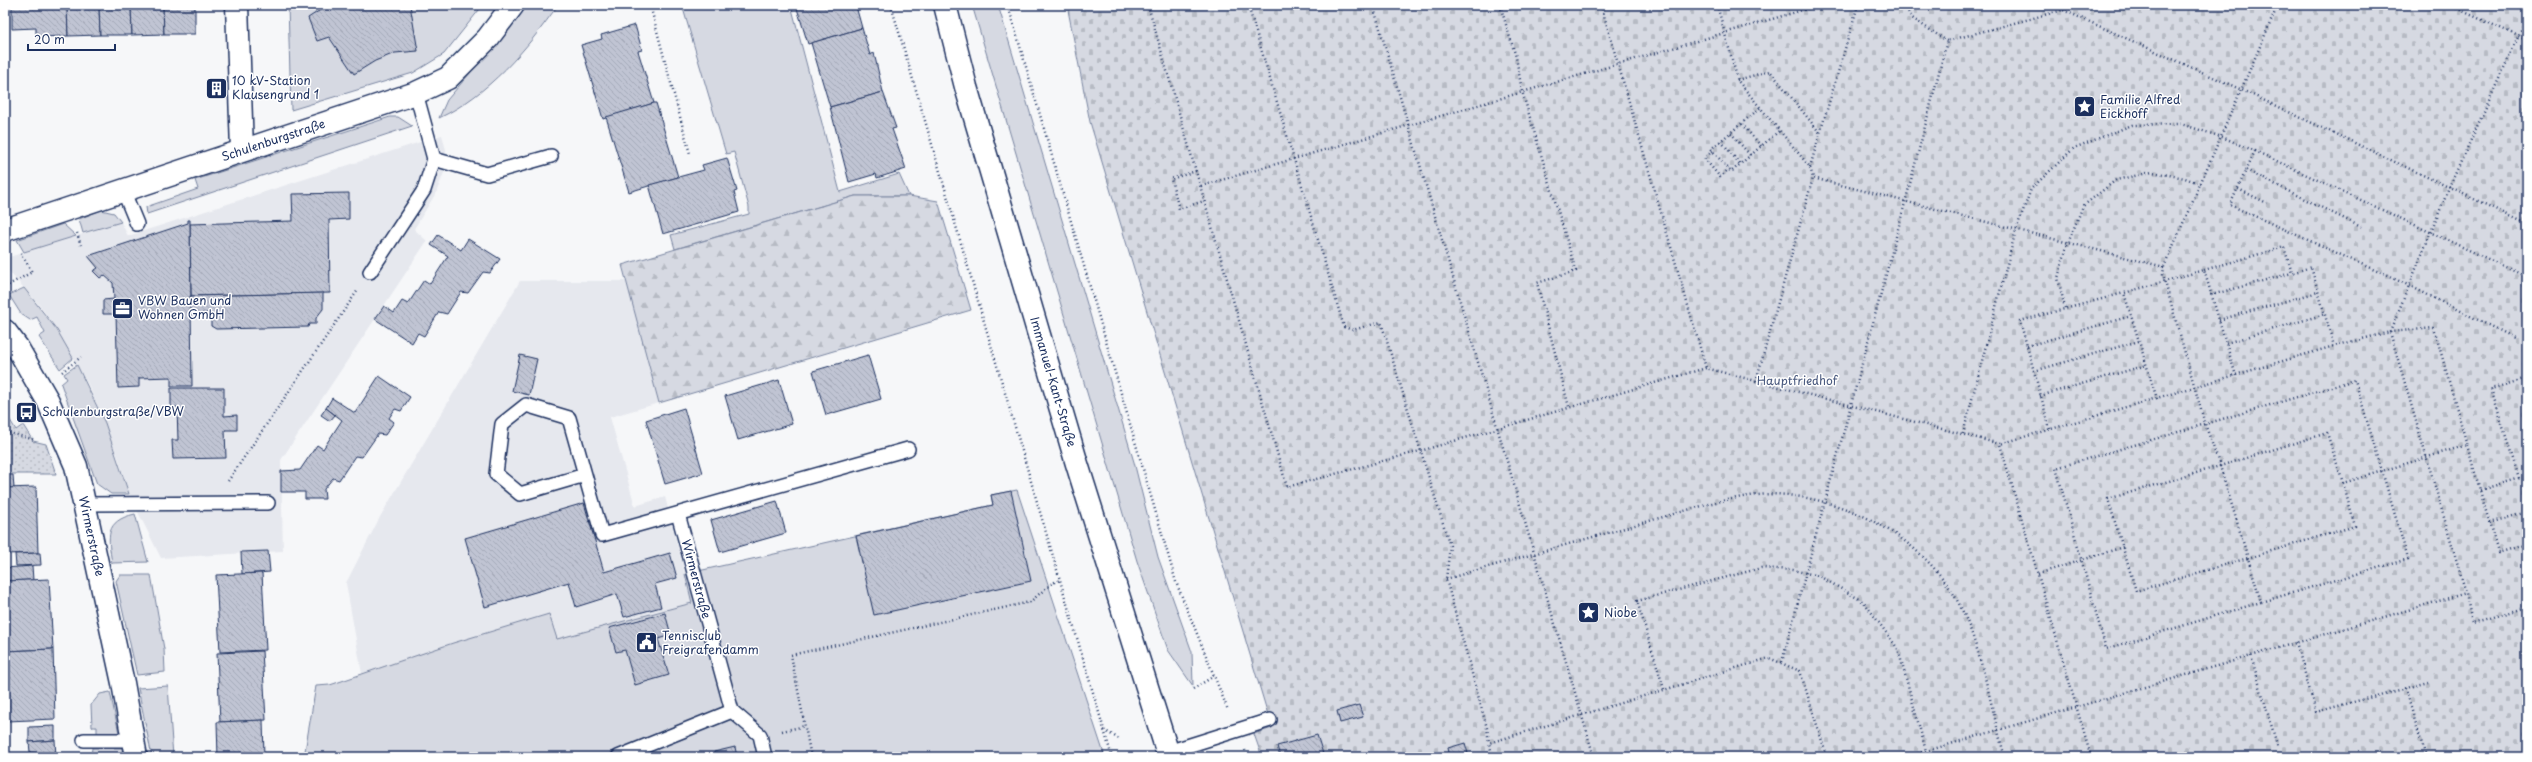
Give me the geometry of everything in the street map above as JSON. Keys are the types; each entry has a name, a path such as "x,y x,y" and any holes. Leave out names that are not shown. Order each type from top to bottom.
{"street":[{"path":"237,5 242,150"},
{"name":"Schulenburgstraße","path":"5,230 416,93 448,78 488,38 513,5"},
{"name":"Immanuel-Kant-Straße","path":"945,5 966,87 1074,457 1168,754"},
{"name":"Wirmerstraße","path":"5,332 17,347 48,401 76,466 86,504 123,683 134,748"}],"lane":[{"path":"370,272 424,190 434,159 416,93"},
{"path":"434,159 487,174 551,156"},
{"path":"123,190 137,224"},
{"path":"585,475 520,494 496,474 502,424 526,405 570,418 602,535 908,449"},
{"path":"86,504 268,503"},
{"name":"Wirmerstraße","path":"678,514 732,711"},
{"path":"618,757 732,711 760,735 765,757"},
{"path":"1168,754 1270,720"},
{"path":"84,740 134,748"}],"path":[{"path":"650,5 690,154"},
{"path":"891,5 1112,757"},
{"path":"1008,5 1176,582 1237,730"},
{"path":"1148,5 1287,487 1420,452 1706,368 1852,404 2000,444 2334,346 2390,332 2434,328 2498,553 2527,544"},
{"path":"1248,5 1292,159 1344,327 1353,330 1381,322 1450,546 1446,580 1488,728 1489,743 1493,757"},
{"path":"1373,5 1594,757"},
{"path":"1500,5 1516,57 1522,91 1576,271 1537,283 1569,407"},
{"path":"1601,5 1706,368"},
{"path":"1717,5 1737,80 1810,168 1813,178 1756,381"},
{"path":"1201,186 1820,5"},
{"path":"1810,168 1858,5"},
{"path":"1904,5 1912,18 1947,41 2082,5"},
{"path":"2062,5 2064,10 2242,90 2527,224"},
{"path":"2260,602 2220,466 2204,424 2164,281 2164,267 2222,137 2278,5"},
{"path":"2448,5 2527,40"},
{"path":"2527,18 2449,188 2390,332 2466,592 2472,623 2527,607"},
{"path":"1782,662 1824,501 1852,404 1907,200 1947,41"},
{"path":"1737,80 1770,72 1820,133"},
{"path":"1729,169 1720,177 1704,158 1713,150 1711,149 1760,108"},
{"path":"1742,124 1761,146"},
{"path":"1963,434 2016,230 2031,189 2074,148 2132,125 2181,124 2222,137 2431,231 2527,277"},
{"path":"1713,150 1730,172 1779,131"},
{"path":"1731,133 1750,155"},
{"path":"1722,141 1740,164"},
{"path":"2255,152 2230,205 2408,285 2514,338"},
{"path":"2246,170 2361,227"},
{"path":"1196,171 1171,179 1179,209 1204,201"},
{"path":"2065,308 2058,278 2068,243 2084,206 2116,180 2152,172 2185,178 2201,184"},
{"path":"1813,178 1907,200 2016,230 2164,267"},
{"path":"2238,189 2267,203"},
{"path":"2050,429 2020,321 2284,247 2292,273"},
{"path":"2212,295 2311,267 2334,346"},
{"path":"2204,270 2236,376"},
{"path":"5,287 32,272"},
{"path":"223,504 222,490 370,272"},
{"path":"2124,292 2157,399"},
{"path":"2219,320 2318,292"},
{"path":"2226,343 2325,314"},
{"path":"2027,346 2131,316"},
{"path":"2034,370 2139,342"},
{"path":"62,372 81,358"},
{"path":"2040,396 2147,365"},
{"path":"2519,478 2491,390 2527,378"},
{"path":"2355,380 2382,471 2408,559 2106,649 2056,468 2355,380"},
{"path":"2327,433 2355,526 2136,591 2108,498 2220,466 2327,433"},
{"path":"2000,444 2091,757"},
{"path":"2342,483 2467,445"},
{"path":"2480,490 2527,476"},
{"path":"1446,580 1712,503 1742,497 1786,495 1824,501 1862,514 1894,532 1926,559 1952,591 1979,656 2005,757"},
{"path":"2489,523 2527,512"},
{"path":"2038,574 2123,547"},
{"path":"1664,690 1637,601 1761,568 1819,576 1864,602 1898,649 1926,751"},
{"path":"811,757 791,655 1030,602 1052,583 1060,580"},
{"path":"1906,757 2466,592"},
{"path":"2296,642 2316,712 2428,682"},
{"path":"2251,656 2278,748"},
{"path":"1489,743 1769,658 1782,662 1800,671 1827,757"},
{"path":"1193,688 1214,676"},
{"path":"2406,688 2426,757"},
{"path":"1104,730 1119,739"}],"shaded area":[{"path":"442,135 446,150 445,170 436,193 414,229 427,241 281,460 283,551 161,558 129,494 119,460 90,388 57,330 40,306 5,267 6,258 121,222 128,236"},
{"path":"520,281 627,281 659,403 610,417 635,506 665,497 693,603 557,640 549,614 362,674 346,583 380,517"}],"green space":[{"path":"288,5 483,5 444,54 413,73 291,110"},
{"path":"528,5 558,5 520,54 490,84 474,97 439,118 447,100"},
{"path":"682,5 791,5 840,192 899,174 909,196 855,196 675,249 671,235 749,214 749,207 734,152 726,154"},
{"path":"972,5 998,5 1134,462 1158,557 1192,652 1193,686 1168,650 1137,561"},
{"name":"Hauptfriedhof","path":"1067,5 2527,5 2527,757 1262,757 1254,734 1272,728 1090,122"},
{"path":"390,117 398,117 412,126 147,214 146,207 198,189 195,180"},
{"path":"855,196 909,196 938,201 971,310 659,403 622,265"},
{"path":"101,210 114,213 121,222 83,233 79,219"},
{"path":"63,224 76,236 24,252 17,240"},
{"path":"24,288 57,330 73,358 60,369 39,337 45,333 37,317 30,320 21,314 9,295"},
{"path":"77,365 105,423 129,494 111,494 97,484 61,384 67,379 64,374"},
{"path":"5,412 16,430 23,425 33,441 46,444 56,474 5,474"},
{"path":"1017,490 1105,757 304,757 316,686 330,685 453,643 549,614 557,639 692,603 685,574 993,505 991,495"},
{"path":"135,514 148,562 112,563 109,538 110,531 118,521"},
{"path":"120,575 151,575 164,649 165,672 137,675 116,581"},
{"path":"168,686 173,757 152,757 138,688"},
{"path":"110,692 119,733 97,733 97,727 92,727 91,705 100,694"},
{"path":"92,748 122,748 123,757 91,757"}],"building":[{"path":"12,5 67,5 68,36 36,37 36,28 12,29"},
{"path":"67,5 99,5 100,35 68,36"},
{"path":"99,5 131,5 132,35 100,35"},
{"path":"131,5 163,5 164,34 132,35"},
{"path":"163,5 195,5 195,34 164,34"},
{"path":"328,5 410,5 418,51 395,53 375,61 354,74 329,37 317,41 308,18"},
{"path":"796,5 858,5 859,9 857,10 862,28 808,44"},
{"path":"635,25 642,50 638,51 654,103 603,119 581,45 602,39 601,35"},
{"path":"862,28 870,55 874,53 883,92 830,107 811,43"},
{"name":"10 kV-Station Klausengrund 1","path":"212,81 219,81 219,95 212,95"},
{"path":"883,92 896,128 892,129 906,169 877,178 876,174 849,182 830,107"},
{"path":"656,103 678,177 629,192 606,117"},
{"path":"727,158 737,191 734,192 739,212 663,234 649,185 704,170 702,165"},
{"path":"349,193 349,219 329,220 330,293 191,296 190,224 293,221 292,194"},
{"path":"188,220 190,220 192,386 171,386 171,377 139,378 139,387 118,388 116,314 103,314 103,300 114,299 113,283 104,275 100,278 93,271 98,268 88,256 188,223"},
{"path":"438,235 461,250 468,239 500,259 490,273 483,272 468,293 461,292 447,314 439,312 424,336 418,333 412,343 375,319 384,306 394,313 402,301 408,304 424,280 430,284 448,256 431,245"},
{"path":"323,293 323,309 316,318 316,324 309,324 308,327 216,329 211,326 211,316 207,313 190,314 190,296"},
{"path":"520,355 537,359 529,395 512,391"},
{"path":"868,355 881,399 826,415 813,371"},
{"path":"379,376 410,397 401,411 395,409 389,418 394,422 385,435 378,434 362,457 355,456 339,480 333,478 324,489 325,499 305,499 305,492 281,492 281,471 300,470 317,445 323,449 342,420 326,408 332,398 355,413"},
{"path":"779,380 792,424 738,440 725,396"},
{"path":"171,388 224,388 224,416 237,415 237,430 225,430 226,458 173,459 172,440 178,440 177,407 171,407"},
{"path":"326,408 335,415 330,421 321,415"},
{"path":"684,408 703,473 665,484 646,420"},
{"path":"5,475 13,475 14,488 5,488"},
{"path":"36,487 38,553 5,554 5,488"},
{"path":"1011,491 1031,581 874,615 856,536 993,505 991,495"},
{"path":"777,501 786,533 720,552 711,520"},
{"path":"584,503 604,572 670,553 677,578 655,584 661,607 624,617 617,594 576,607 569,582 485,607 465,538"},
{"path":"268,551 270,572 242,574 241,552"},
{"path":"40,553 41,565 16,566 15,554"},
{"path":"32,566 33,580 5,581 5,568"},
{"path":"262,573 266,650 220,652 216,575"},
{"path":"49,579 53,649 5,651 5,581"},
{"path":"665,613 671,635 658,639 669,675 635,685 625,650 616,652 609,628"},
{"path":"53,649 55,719 7,721 5,651"},
{"path":"262,651 266,720 220,722 217,653"},
{"path":"1359,705 1363,717 1340,723 1337,711"},
{"path":"263,720 264,757 218,757 217,722"},
{"path":"55,726 55,740 29,742 29,727"},
{"path":"1317,735 1324,757 1280,757 1277,746"},
{"path":"55,740 56,757 30,752 29,742"},
{"path":"1465,743 1469,757 1450,757 1448,748"},
{"path":"735,747 737,757 715,757 714,752"}],"place":[{"name":"10 kV-Station Klausengrund 1","path":"216,88"},
{"name":"Familie Alfred Eickhoff","path":"2084,107"},
{"name":"VBW Bauen und Wohnen GmbH","path":"123,308"},
{"name":"Schulenburgstraße/VBW","path":"26,412"},
{"name":"Niobe","path":"1589,613"},
{"name":"Tennisclub Freigrafendamm","path":"646,643"}]}
